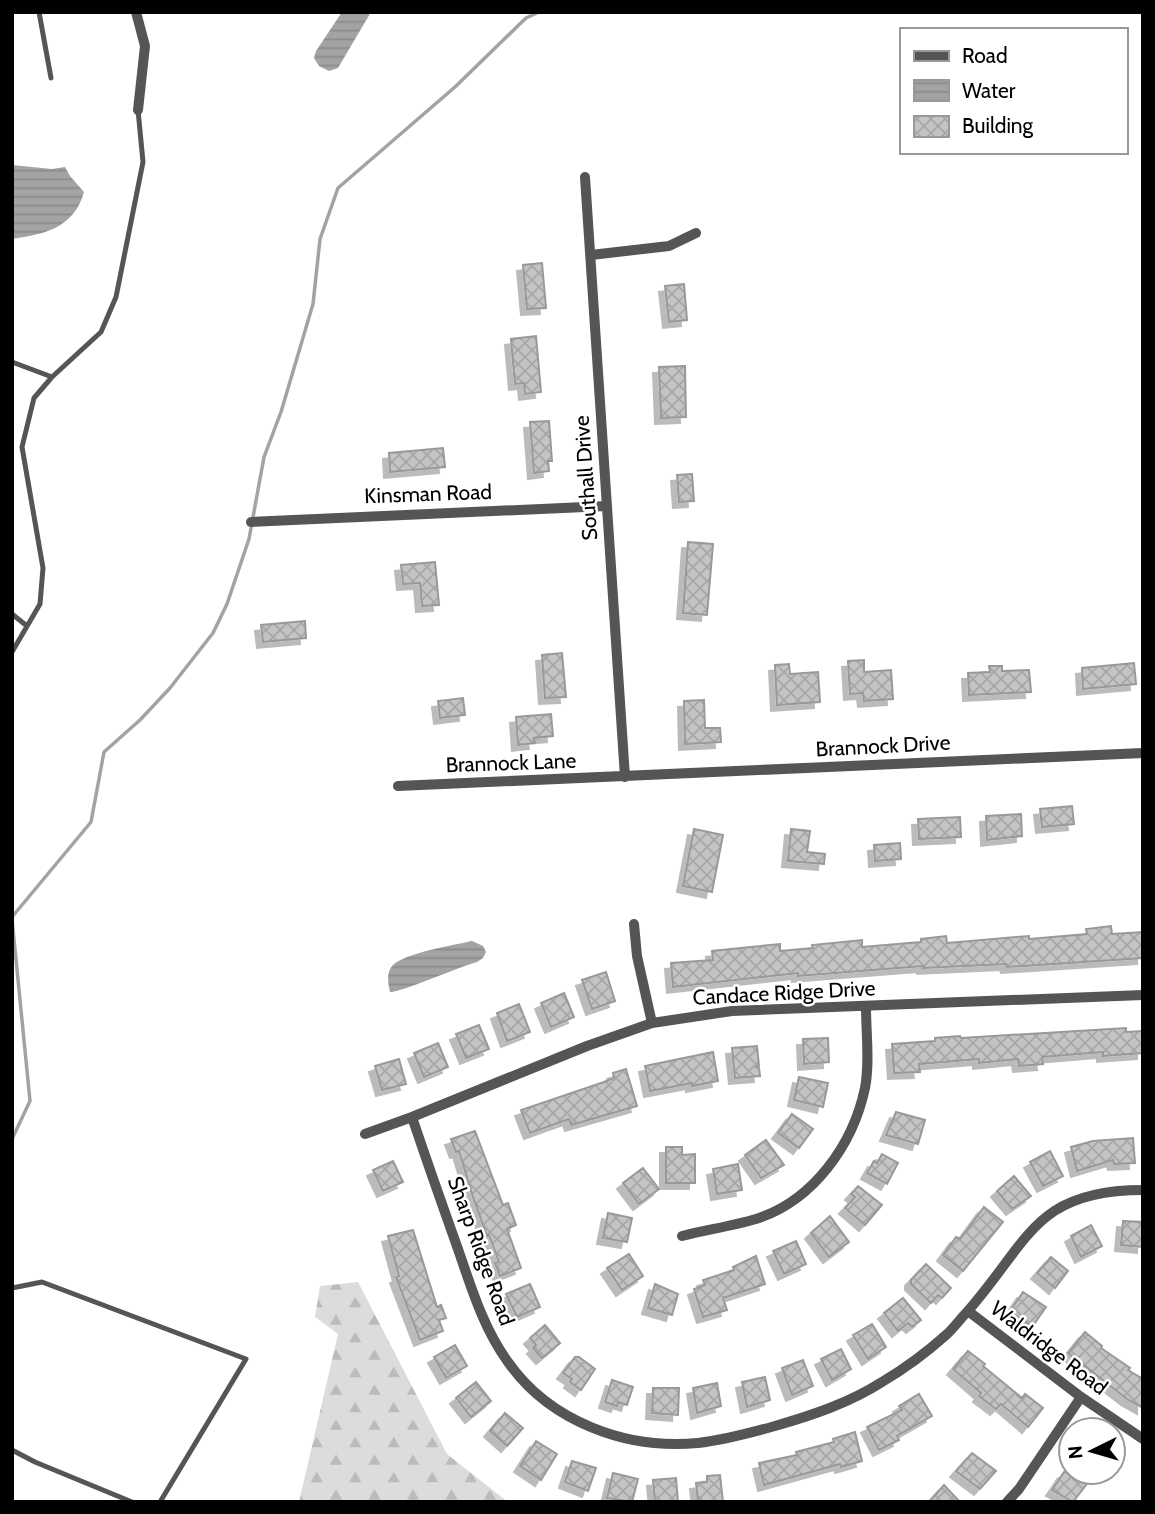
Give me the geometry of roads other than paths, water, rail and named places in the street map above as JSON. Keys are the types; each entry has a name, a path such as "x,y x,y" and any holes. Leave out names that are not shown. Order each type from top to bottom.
{"street":[{"path":"136,12 145,46 138,110"},
{"name":"Southall Drive","path":"585,177 625,777"},
{"path":"591,255 669,246 696,233"},
{"name":"Kinsman Road","path":"251,522 607,506"},
{"name":"Brannock Drive","path":"625,777 1143,753"},
{"name":"Brannock Lane","path":"398,786 625,777"},
{"path":"634,924 637,956 652,1023"},
{"name":"Candace Ridge Drive","path":"365,1134 586,1045 652,1023 732,1011 1143,995"},
{"path":"682,1236 757,1219 779,1209 800,1195 834,1161 855,1125 865,1086 866,1007"},
{"name":"Sharp Ridge Road","path":"412,1117 490,1336 509,1365 530,1388 553,1407 607,1434 642,1441 697,1443 742,1435 812,1416 883,1382 947,1334 988,1288 1033,1227 1056,1209 1087,1195 1118,1190 1143,1190"},
{"name":"Waldridge Road","path":"968,1311 1081,1397 1143,1439"},
{"path":"1007,1502 1019,1489 1081,1397"}],"lane":[{"path":"39,12 51,78"},
{"path":"12,652 40,604 43,568 22,447 34,398 52,377 101,332 116,297 143,162 138,110"},
{"path":"12,362 52,377"},
{"path":"12,614 27,626"},
{"path":"12,1288 42,1282 246,1359 160,1502"},
{"path":"12,1450 132,1502"}],"water":[{"path":"342,12 371,12 338,68 329,71 319,66 314,58"},
{"path":"12,165 52,169 65,167 84,192 73,214 57,227 36,235 12,239"},
{"path":"472,941 483,946 486,952 477,962 390,992 389,971 399,961 430,950"}],"waterway":[{"path":"12,917 91,822 104,752 170,688 213,633 227,604 249,539 264,457 281,412 313,304 320,239 338,188 455,87 526,18 539,12"},
{"path":"12,919 30,1101 12,1139"}]}
